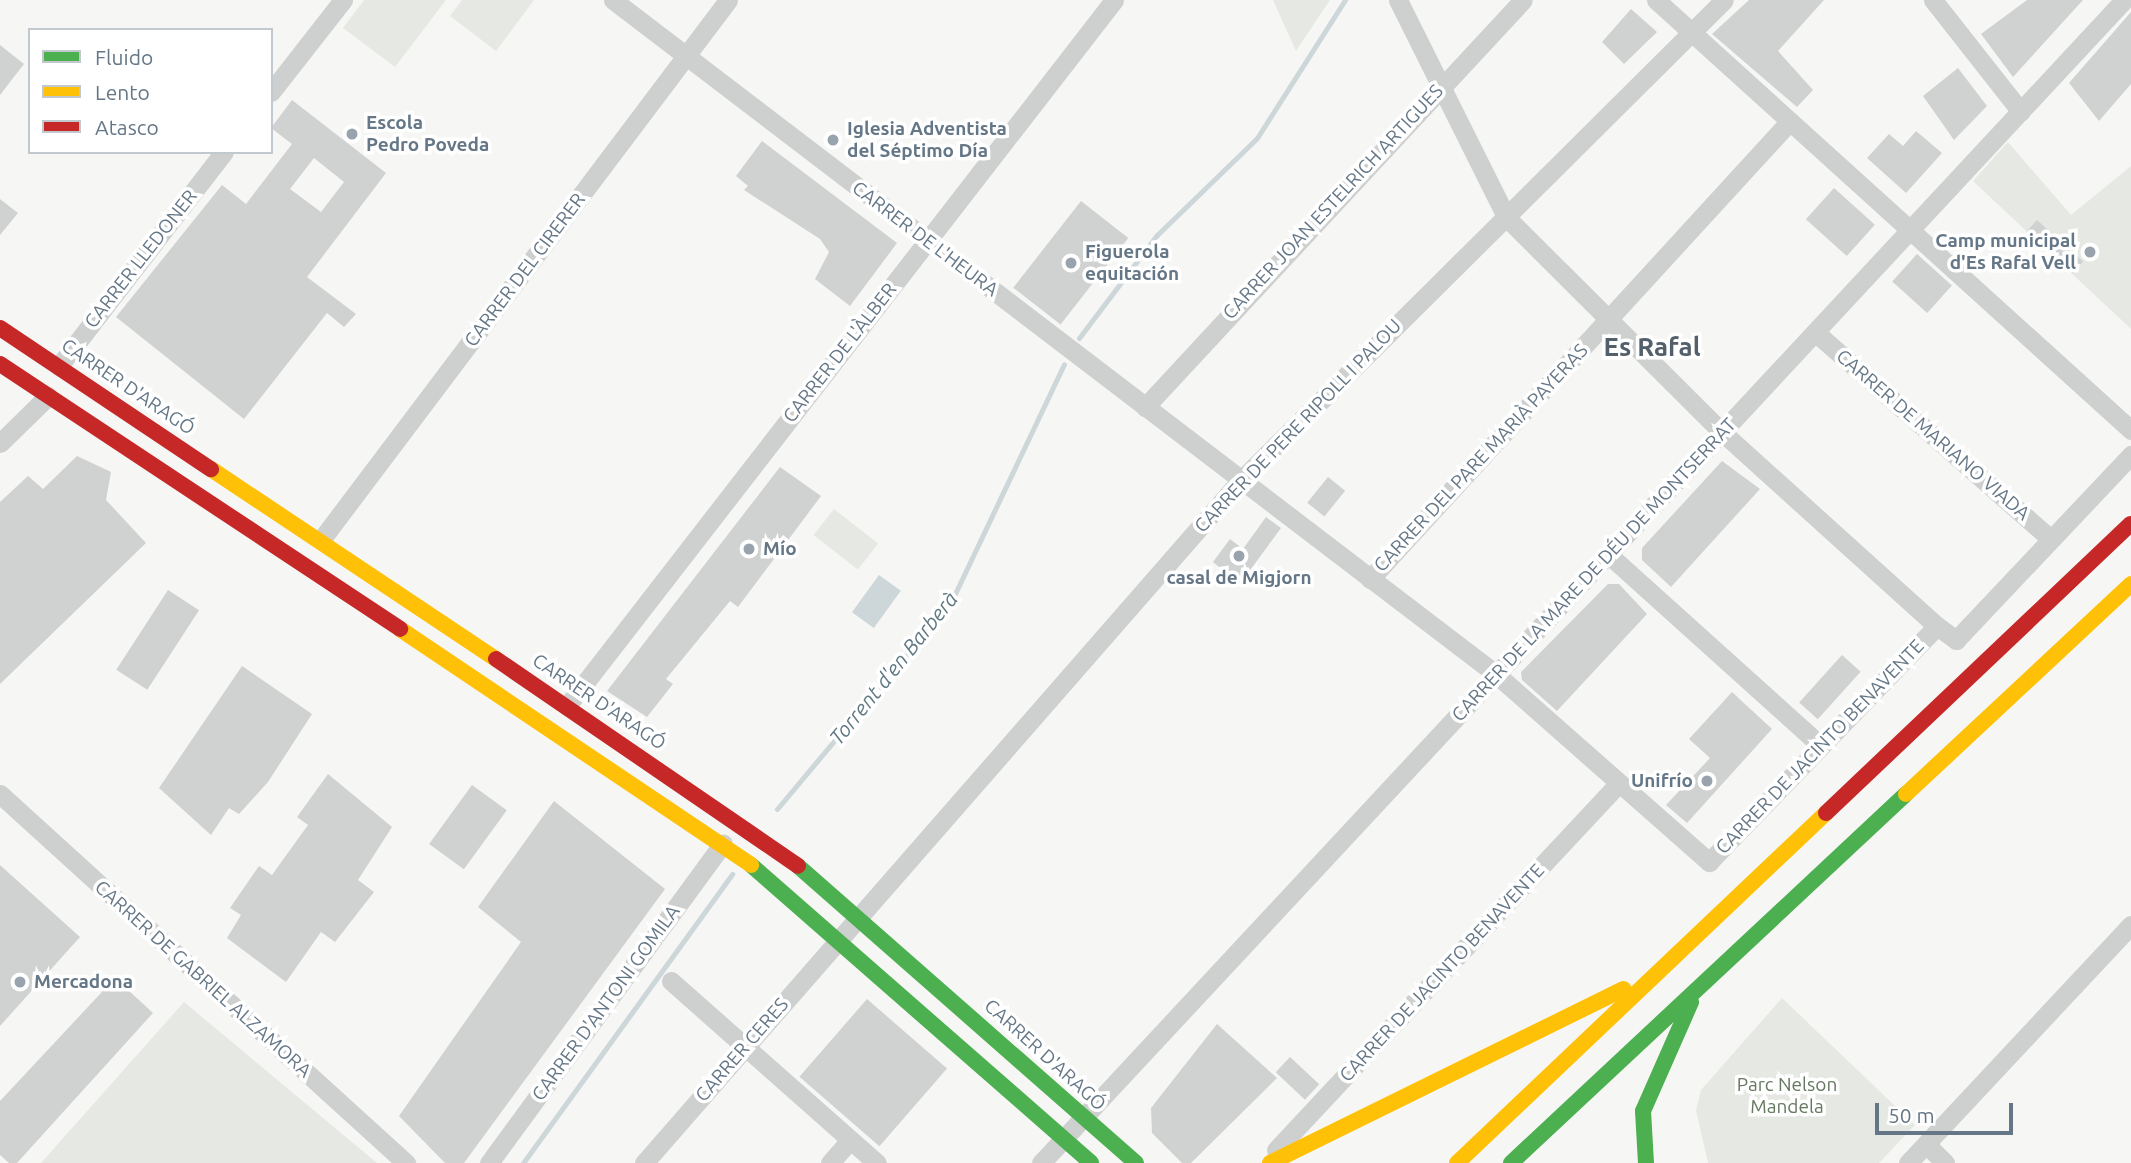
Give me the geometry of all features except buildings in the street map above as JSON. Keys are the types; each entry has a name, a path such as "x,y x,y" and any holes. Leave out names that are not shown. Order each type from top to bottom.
{"main road":[{"name":"CARRER D'ARAGÓ","path":"0,328 773,844 857,915 1136,1163"},
{"path":"0,363 723,843 838,936 1091,1163"},
{"path":"15,373 59,366"},
{"path":"48,396 81,382"},
{"path":"1457,1163 2131,524"},
{"path":"320,576 321,540"},
{"path":"1511,1163 2131,584"},
{"path":"540,722 567,706"},
{"path":"1269,1163 1339,1124 1653,976"},
{"path":"1646,1163 1641,1131 1649,1093 1698,986"}],"street":[{"path":"273,89 343,0"},
{"name":"CARRER DE L'HEURA","path":"613,0 1497,675 1619,783"},
{"name":"CARRER DEL CIRERER","path":"321,540 728,0"},
{"name":"CARRER DE L'ÀLBER","path":"567,706 1114,0"},
{"path":"1398,0 1506,217 1607,322 1722,432 1937,626"},
{"name":"CARRER JOAN ESTELRICH ARTIGUES","path":"1145,407 1439,86 1523,0"},
{"path":"1656,0 1911,228 2131,430"},
{"name":"CARRER DE PERE RIPOLL I PALOU","path":"838,936 1240,481 1724,0"},
{"path":"1933,0 2021,112"},
{"name":"CARRER DE LA MARE DE DÉU DE MONTSERRAT","path":"1041,1163 1136,1068 2021,112 2115,4"},
{"name":"CARRER DEL PARE MARIÀ PAYERAS","path":"1370,579 1790,121"},
{"name":"CARRER LLEDONER","path":"59,366 222,154"},
{"name":"CARRER DE MARIANO VIADA","path":"1815,332 2051,539"},
{"path":"0,443 48,396"},
{"name":"CARRER DE JACINTO BENAVENTE","path":"1269,1163 1619,783 1709,862 1937,626 1956,640 2131,456"},
{"path":"1609,555 1820,745"},
{"name":"CARRER DE GABRIEL ALZAMORA","path":"0,794 406,1163"},
{"name":"CARRER D'ANTONI GOMILA","path":"489,1163 723,843"},
{"path":"1908,1163 2131,925"},
{"name":"CARRER CERES","path":"644,1163 746,1048 838,936"},
{"path":"671,981 877,1163"},
{"path":"830,1163 850,1140"},
{"path":"1926,1144 1945,1163"}],"green space":[{"path":"364,0 446,0 395,67 343,28"},
{"path":"462,0 534,0 496,51 450,16"},
{"path":"1273,0 1330,0 1296,51"},
{"name":"Camp municipal d'Es Rafal Vell","path":"2008,142 2071,215 2131,166 2131,329 1973,181"},
{"path":"834,509 878,543 858,569 814,535"},
{"name":"Parc Nelson Mandela","path":"1782,998 1915,1125 1879,1163 1708,1163 1696,1110 1701,1090"},
{"path":"184,1002 377,1163 41,1163"}],"shaded area":[{"path":"879,575 901,591 874,628 852,612"}],"waterway":[{"name":"Torrent d'en Barberà","path":"1079,338 1157,235 1257,138 1345,0"},
{"name":"Torrent d'en Barberà","path":"777,809 952,600 1064,364"},
{"name":"Torrent d'en Barberà","path":"523,1163 732,874"}],"traffic: fast":[{"path":"1511,1163 1906,794"},
{"path":"751,865 1091,1163"},
{"path":"798,866 1136,1163"},
{"path":"1646,1163 1643,1111 1691,1002"}],"traffic: slow":[{"path":"211,469 496,659"},
{"path":"1906,794 2131,584"},
{"path":"400,629 751,865"},
{"path":"1457,1163 1826,813"},
{"path":"1270,1163 1624,989"}],"traffic: jam":[{"path":"0,328 211,469"},
{"path":"0,364 400,629"},
{"path":"1826,813 2131,524"},
{"path":"496,659 798,866"}],"place":[{"name":"Escola Pedro Poveda","path":"352,134"},
{"name":"Iglesia Adventista del Séptimo Día","path":"833,140"},
{"name":"Camp municipal d'Es Rafal Vell","path":"2090,252"},
{"name":"Figuerola equitación","path":"1071,263"},
{"name":"Mío","path":"749,549"},
{"name":"casal de Migjorn","path":"1239,556"},
{"name":"Unifrío","path":"1707,781"},
{"name":"Mercadona","path":"20,982"}],"district":[{"name":"Es Rafal","path":"1652,347"}]}
